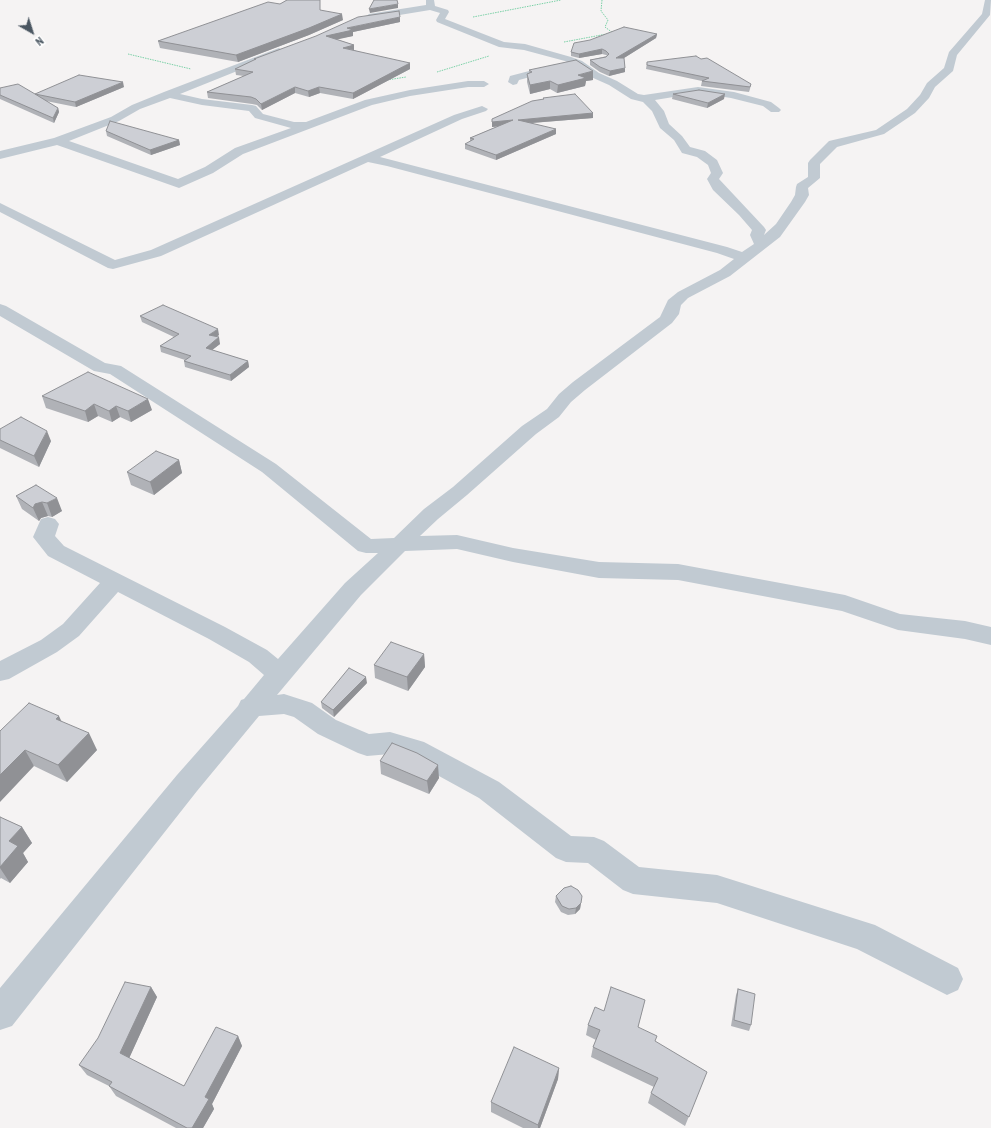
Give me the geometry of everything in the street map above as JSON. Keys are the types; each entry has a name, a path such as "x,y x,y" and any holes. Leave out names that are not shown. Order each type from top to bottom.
{"street":[{"path":"0,1014 187,782 353,589 398,544 431,514 460,491 529,430 553,413 565,398 666,320 671,314 674,303 683,295 724,273 775,234 802,195 802,187 814,178 814,163 821,154 840,141 864,137 880,132 911,111 925,96 931,84 949,69 952,54 986,15 989,0"},
{"path":"356,19 430,4 446,12 440,20 502,45 528,48 578,63 595,75 635,97 642,98 698,90 734,94 740,98 767,104 775,110"},
{"path":"0,154 58,141 115,119 136,107 292,45"},
{"path":"513,82 514,78 530,73 592,61"},
{"path":"58,141 179,184 209,170 239,152 369,102 410,93 468,84 484,84"},
{"path":"168,94 202,102 252,108 259,116 294,125 307,126"},
{"path":"642,98 656,107 664,126 678,138 686,150 701,154 712,163 717,173 714,179 718,187 744,212 759,230 757,235 761,244"},
{"path":"0,207 113,265 156,253 367,158 482,109"},
{"path":"367,158 388,162 722,250 744,258"},
{"path":"0,309 100,367 116,370 269,468 366,546 457,542 513,555 599,570 678,572 845,603 898,622 965,630 991,636"},
{"path":"48,524 44,537 56,551 217,633 258,656 279,674"},
{"path":"0,672 49,646 72,630 80,619 115,581"},
{"path":"250,707 284,704 303,710 327,727 367,744 390,743 415,750 489,790 566,849 594,850 633,880 717,889 864,936 947,978"}],"path":[{"path":"442,17 467,18 560,0"},
{"path":"528,48 536,45 560,43 613,33 605,26 608,20 601,11 602,0"},
{"path":"128,54 221,74"},
{"path":"433,74 492,55"},
{"path":"383,80 406,77"}],"building":[{"path":"287,0 320,0 320,10 342,14 236,55 158,41 268,2 280,4"},
{"path":"374,0 397,0 398,4 369,9"},
{"path":"399,11 400,17 347,28 353,30 326,36 354,45 343,48 410,63 353,93 319,87 308,91 295,87 261,104 256,99 251,97 207,92 253,72 235,69 256,59 254,59 316,36 358,17"},
{"path":"624,27 657,34 616,58 624,58 625,68 610,71 600,67 590,60 606,57 609,54 602,49 579,54 571,52 574,43 590,40"},
{"path":"696,56 701,59 707,58 751,84 750,87 702,81 709,78 647,65 647,62"},
{"path":"576,60 593,71 578,75 586,78 558,85 550,81 530,85 527,74 532,72 529,70"},
{"path":"79,75 123,82 75,102 35,94"},
{"path":"18,84 58,108 53,118 0,95 0,88"},
{"path":"699,90 725,94 708,103 673,94"},
{"path":"575,94 593,113 518,120 556,129 496,155 465,144 474,139 470,138 513,120 492,122 492,119 532,101"},
{"path":"110,121 179,140 150,150 106,131"},
{"path":"163,305 218,329 209,335 219,337 206,348 248,361 230,375 184,361 191,356 160,346 179,334 140,316"},
{"path":"88,372 148,399 128,411 116,406 109,411 94,404 85,411 42,396"},
{"path":"21,417 47,431 34,456 0,440 0,429"},
{"path":"156,451 179,460 150,482 127,472"},
{"path":"36,485 57,498 47,503 42,502 35,504 33,508 16,496"},
{"path":"391,642 424,654 407,677 374,665"},
{"path":"349,668 366,677 333,710 321,702"},
{"path":"29,703 59,716 56,719 89,733 58,765 25,750 0,775 0,731"},
{"path":"392,743 417,753 438,765 427,781 380,761"},
{"path":"0,817 22,827 9,841 18,846 0,867"},
{"path":"571,886 578,890 582,896 581,903 576,908 569,909 562,906 556,896 564,888"},
{"path":"125,982 151,987 120,1053 184,1086 216,1027 238,1036 205,1097 209,1099 192,1128 187,1128 109,1086 112,1082 79,1065 98,1038"},
{"path":"611,987 645,1000 638,1027 657,1036 655,1041 707,1072 689,1117 651,1093 658,1078 593,1047 600,1030 588,1025 595,1007 604,1011"},
{"path":"738,989 755,994 751,1025 734,1020"},
{"path":"514,1047 559,1068 538,1125 491,1102"}]}
